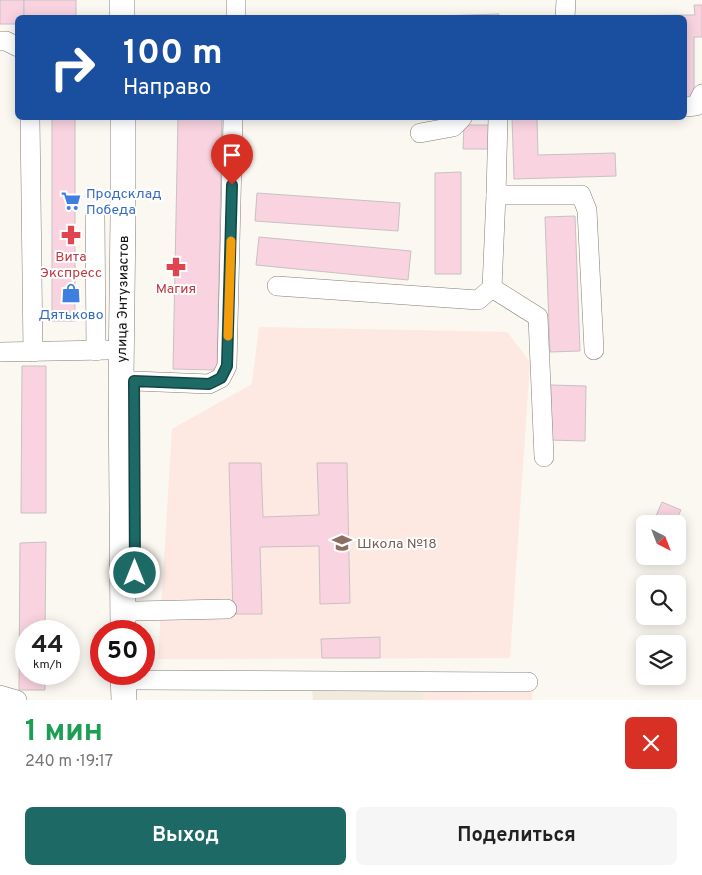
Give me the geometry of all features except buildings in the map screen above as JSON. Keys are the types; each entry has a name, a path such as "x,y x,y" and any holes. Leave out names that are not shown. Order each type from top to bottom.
{"main road":[{"path":"122,0 122,15"},
{"path":"135,0 135,15"},
{"name":"улица Энтузиастов","path":"123,120 123,215 128,350"},
{"name":"улица Энтузиастов","path":"131,620 128,350 135,120"}],"lane":[{"path":"236,0 236,15"},
{"path":"565,15 566,0"},
{"path":"0,41 6,41 15,46"},
{"path":"687,107 696,106 702,94"},
{"path":"30,120 33,352"},
{"path":"128,380 209,384 221,378 227,366 234,120"},
{"path":"420,133 453,127 460,120"},
{"path":"277,286 478,300 492,288 498,120"},
{"path":"496,195 581,195 587,210 594,350"},
{"path":"95,217 96,351"},
{"path":"492,288 538,317 544,457"},
{"path":"0,352 128,350"},
{"path":"155,620 228,609"},
{"path":"155,685 528,682"},
{"path":"0,695 17,700"}],"shaded area":[{"name":"Школа №18","path":"259,327 507,332 530,362 510,658 158,659 172,429 252,384"},
{"path":"423,685 423,700 313,700 312,687"},
{"path":"423,685 533,689 532,700 423,700"}],"slow traffic":[{"path":"228,336 231,241"}],"place":[{"name":"Продсклад Победа","path":"71,201"},
{"name":"Вита Экспресс","path":"71,235"},
{"name":"Магия","path":"176,267"},
{"name":"Дятьково","path":"71,293"},
{"name":"Школа №18","path":"342,543"}],"route":[{"path":"135,573 134,381 209,384 221,378 227,366 232,185"}]}
